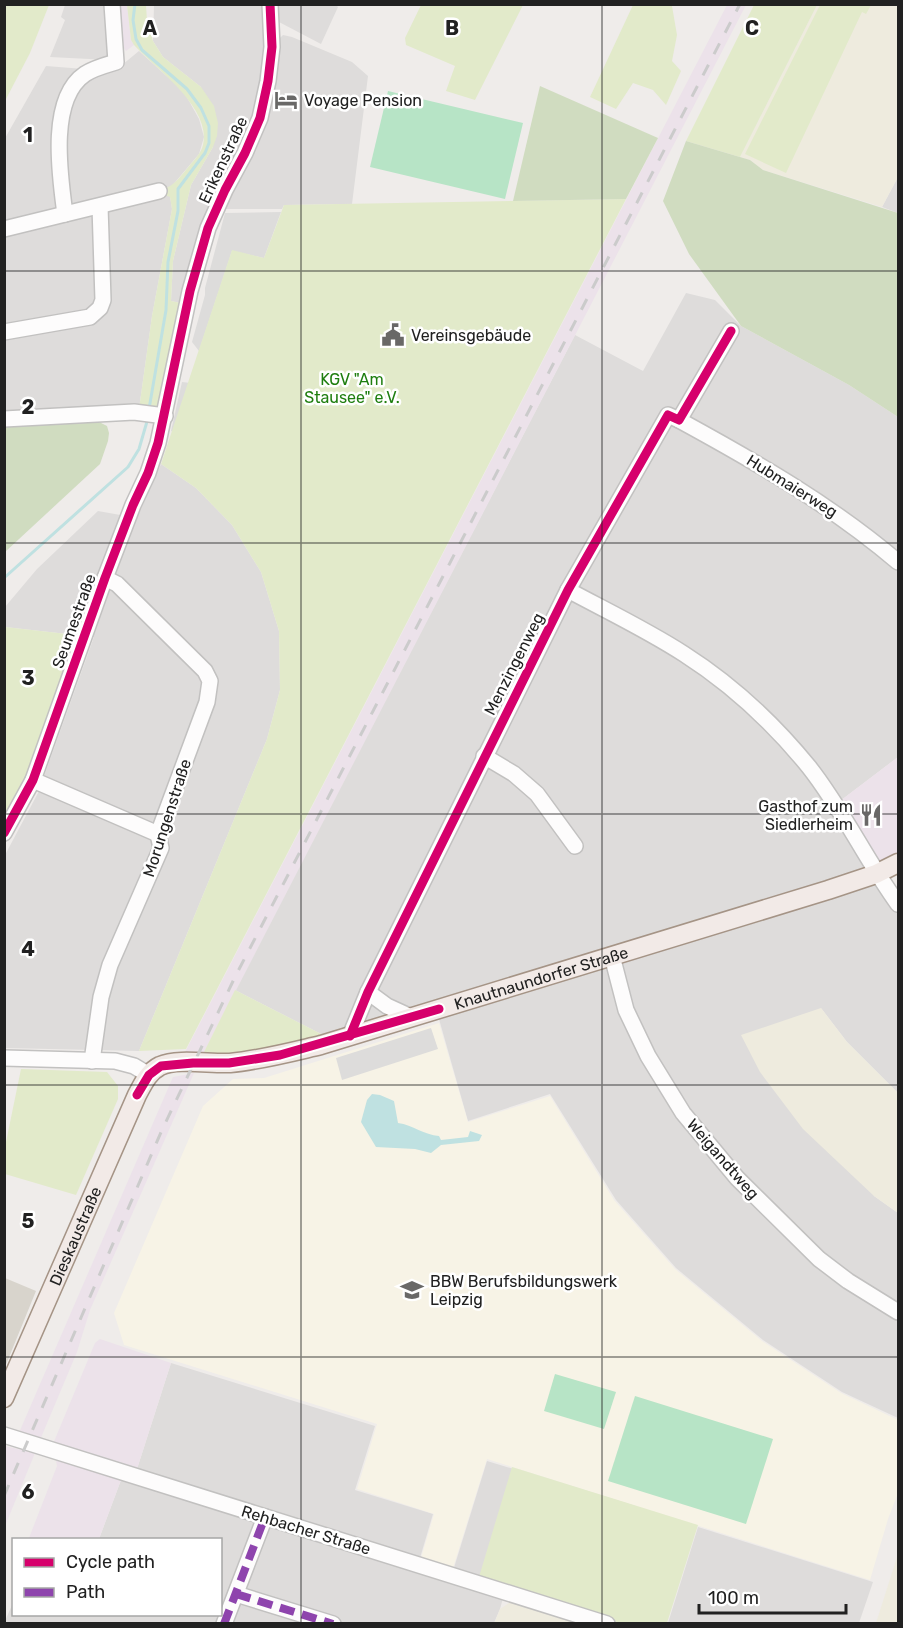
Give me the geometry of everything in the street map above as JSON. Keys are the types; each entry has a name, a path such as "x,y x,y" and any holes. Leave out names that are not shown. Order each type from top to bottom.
{"main road":[{"name":"Knautnaundorfer Straße","path":"148,1075 168,1064 229,1063 280,1055 350,1036 876,874 898,863"},
{"name":"Dieskaustraße","path":"4,1398 57,1283 137,1095 148,1075"}],"street":[{"path":"66,214 59,169 62,112 66,99 79,78 87,72 116,62 112,4"},
{"name":"Erikenstraße","path":"190,291 214,214 260,118 272,47 270,4"},
{"path":"4,229 159,191"},
{"path":"4,332 90,317 100,308 103,300 100,206"},
{"name":"Seumestraße","path":"4,833 33,780 105,578 133,505 148,474 153,414 190,291"},
{"path":"679,420 731,331"},
{"path":"4,419 153,414"},
{"name":"Menzingenweg","path":"350,1036 368,992 568,590 668,415 679,420"},
{"name":"Hubmaierweg","path":"679,420 793,484 862,532 898,562"},
{"name":"Morungenstraße","path":"92,1061 101,997 111,965 161,848 158,834 207,702 210,681 205,671 117,584 105,578"},
{"path":"568,590 686,655 727,685 778,731 836,803 876,874 898,904"},
{"path":"484,756 514,774 537,794 575,846"},
{"path":"33,780 158,834"},
{"name":"Weigandtweg","path":"612,956 626,1010 648,1056 683,1113 736,1178 819,1259 848,1281 898,1312"},
{"path":"368,992 387,1006 411,1017"},
{"path":"4,1058 125,1064 148,1075"},
{"name":"Rehbacher Straße","path":"4,1435 607,1623"},
{"path":"224,1623 265,1517"},
{"path":"237,1594 333,1623"}],"shaded area":[{"path":"335,4 338,7 321,44 279,22 276,5"},
{"path":"65,5 107,5 109,60 50,57 65,20 61,17"},
{"path":"117,5 127,5 131,40 134,45 126,51 120,42"},
{"path":"154,5 264,5 267,47 263,86 250,123 211,202 181,303 171,301 173,261 191,185 213,147 201,87 163,57 153,41"},
{"path":"727,5 746,5 201,1058 182,1058"},
{"path":"817,5 898,5 898,177 882,207 763,170 750,160 740,157"},
{"path":"283,35 352,62 368,76 352,204 284,205 282,209 222,209 279,39"},
{"path":"139,51 184,92 199,119 204,137 199,154 171,187 69,210 63,172 70,103 85,81 122,65"},
{"path":"46,66 84,69 70,83 57,210 5,223 4,140"},
{"path":"898,177 898,213 882,207"},
{"path":"165,195 170,196 172,209 152,316 139,409 5,416 4,337 106,306 107,209"},
{"path":"281,212 264,258 232,251 199,351 192,342 225,213"},
{"path":"90,213 94,215 99,297 92,310 5,328 4,233"},
{"path":"686,293 715,300 741,326 849,385 898,417 898,757 840,801 898,907 898,1093 847,1042 821,1008 874,1196 898,1213 898,1418 842,1392 763,1340 676,1268 616,1200 550,1094 468,1121 435,1005 329,1038 235,990 575,335 643,371"},
{"path":"182,382 199,384 182,436 171,431"},
{"path":"161,464 196,488 232,525 261,572 279,631 280,690 267,739 139,1051 5,1048 5,855 38,793 94,637 5,627 5,607 37,569 98,511 137,518"},
{"path":"898,757 898,854 878,865 840,801"},
{"path":"821,1008 847,1042 898,1093 898,1213 874,1196 803,1129 760,1072 741,1035"},
{"name":"BBW Berufsbildungswerk Leipzig","path":"439,1023 468,1122 550,1096 614,1200 675,1269 762,1341 841,1393 898,1420 898,1493 870,1580 487,1459 453,1568 421,1558 434,1514 357,1489 377,1424 124,1345 114,1313 203,1106 233,1079 264,1078"},
{"path":"431,1028 438,1049 342,1080 336,1058"},
{"path":"194,1073 90,1310 77,1352 40,1440 18,1435 173,1077"},
{"path":"5,1278 36,1291 5,1367"},
{"path":"100,1339 171,1363 137,1469 121,1480 99,1538 29,1538 57,1466 53,1444 95,1343"},
{"path":"171,1363 375,1426 355,1490 433,1514 420,1558 137,1469"},
{"path":"4,1447 35,1453 5,1526"},
{"path":"487,1461 637,1506 602,1618 453,1571"},
{"path":"121,1480 503,1598 494,1623 4,1623 12,1605 12,1616 222,1616 222,1538 99,1538"},
{"path":"698,1527 873,1582 859,1623 668,1623"},
{"path":"898,1554 898,1623 876,1623"},
{"path":"509,1603 585,1624 494,1624 500,1609"}],"green space":[{"path":"5,4 49,5 30,53 5,101"},
{"path":"669,4 672,6 677,35 672,61 681,71 666,105 653,90 633,83 616,109 590,97 633,5"},
{"path":"127,5 146,5 147,21 153,41 163,57 201,87 214,106 218,123 213,147 191,185 173,261 171,301 181,303 163,405 153,411 139,409 152,316 172,209 170,197 165,195 163,189 175,182 198,156 203,145 204,131 191,103 168,77 134,45 131,40"},
{"path":"421,5 523,5 475,100 446,91 455,66 406,45 405,38"},
{"path":"754,5 817,5 740,157 686,141"},
{"path":"820,5 871,5 866,14 862,12 786,173 745,154"},
{"path":"540,86 658,138 626,199 513,201"},
{"path":"388,91 523,123 505,199 370,167"},
{"path":"686,141 750,160 763,170 898,213 898,417 849,385 741,326 689,254 663,201"},
{"name":"KGV \"Am Stausee\" e.V.","path":"626,199 186,1049 139,1051 267,739 280,690 279,631 261,572 232,525 196,488 161,464 232,250 264,258 284,205"},
{"path":"93,419 107,426 109,433 100,464 5,552 5,423"},
{"path":"5,627 76,635 26,777 5,818"},
{"path":"235,990 329,1038 293,1048 201,1058"},
{"path":"21,1069 107,1072 118,1086 118,1099 76,1195 5,1174 5,1147"},
{"path":"555,1374 616,1392 604,1429 544,1411"},
{"path":"635,1396 773,1439 746,1524 608,1481"},
{"path":"512,1467 698,1525 667,1623 620,1623 479,1577"}],"water":[{"path":"372,1094 394,1101 398,1123 439,1136 441,1140 468,1137 470,1131 482,1135 479,1141 441,1145 431,1153 415,1149 376,1147 361,1122 367,1100"}],"waterway":[{"path":"135,4 133,20 136,39 142,50 187,89 201,108 209,126 209,143 205,153 178,189 178,211 168,262 166,310 149,409"},
{"path":"4,578 128,467 139,449 148,418"}],"railway":[{"path":"4,1496 162,1130 235,977 740,4"}],"marked path":[{"path":"224,1624 265,1517"},
{"path":"236,1594 333,1624"}],"cycle path":[{"path":"4,833 33,780 105,578 158,443 190,291 208,228 260,118 272,47 270,4"},
{"path":"350,1036 368,992 568,590 668,415 679,420 731,331"},
{"path":"137,1095 149,1075 161,1066 229,1063 280,1055 439,1009"}],"place":[{"name":"Voyage Pension","path":"286,100"},
{"name":"Vereinsgebäude","path":"393,335"},
{"name":"Gasthof zum Siedlerheim","path":"871,815"},
{"name":"BBW Berufsbildungswerk Leipzig","path":"412,1290"}]}
